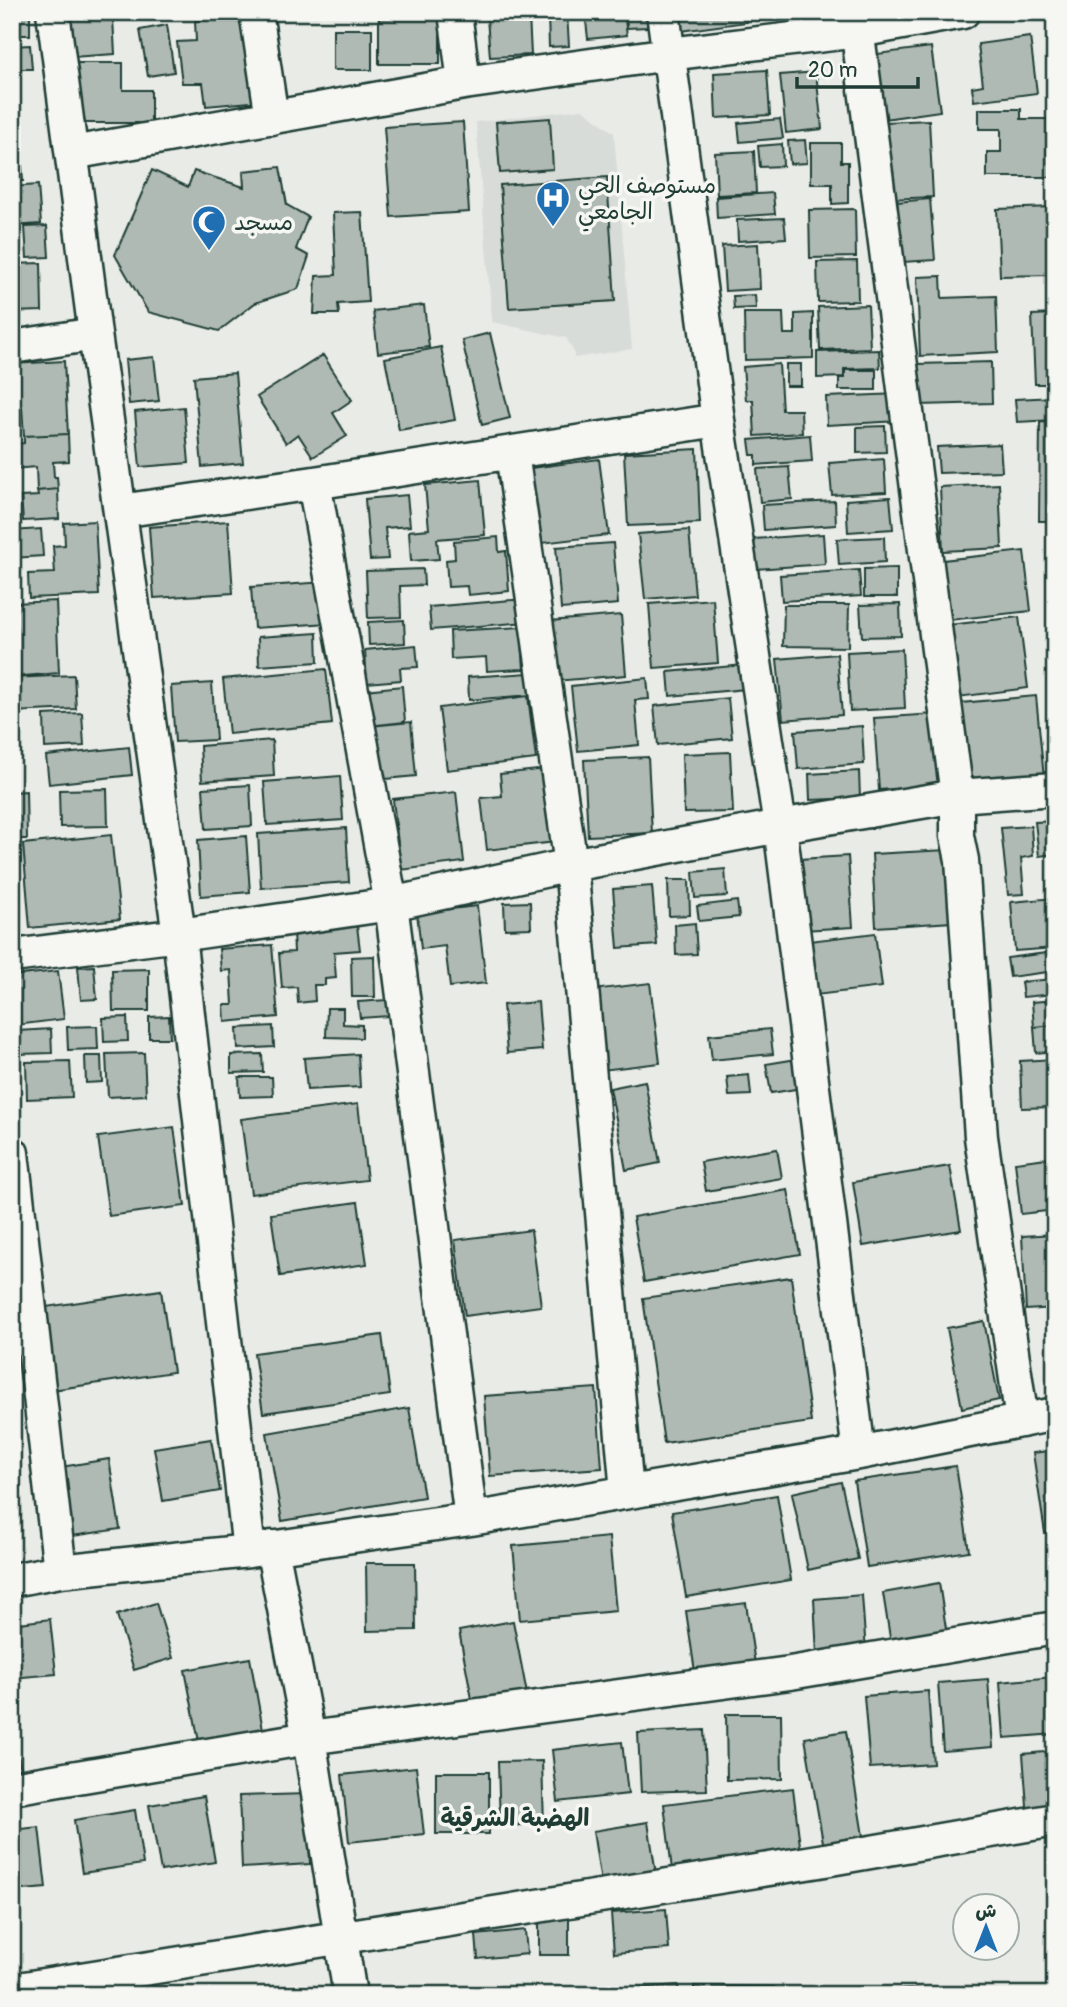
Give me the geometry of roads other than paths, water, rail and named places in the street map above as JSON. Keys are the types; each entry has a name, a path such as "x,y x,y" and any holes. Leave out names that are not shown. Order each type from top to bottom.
{"street":[{"path":"53,12 260,1549 309,1738 350,1995"},
{"path":"256,12 272,118"},
{"path":"455,12 464,83"},
{"path":"663,12 718,421 780,826 859,1453"},
{"path":"72,153 464,83 670,54 857,22 962,12"},
{"path":"857,22 957,796 957,836 962,860 981,1137 1022,1420"},
{"path":"12,347 95,334"},
{"path":"120,511 718,421"},
{"path":"512,453 571,865 627,1492"},
{"path":"314,483 391,904 471,1519"},
{"path":"12,956 391,904 571,865 957,796 1055,789"},
{"path":"12,1153 60,1571"},
{"path":"12,1580 60,1571 260,1549 471,1519 859,1453 1055,1414"},
{"path":"12,1788 309,1738 790,1673 1055,1628"},
{"path":"12,1990 819,1861 1055,1820"}],"place":[{"name":"مستوصف الحي الجامعي","path":"553,228"},
{"name":"مسجد","path":"209,252"}],"district":[{"name":"الهضبة الشرقية","path":"515,1818"}]}
